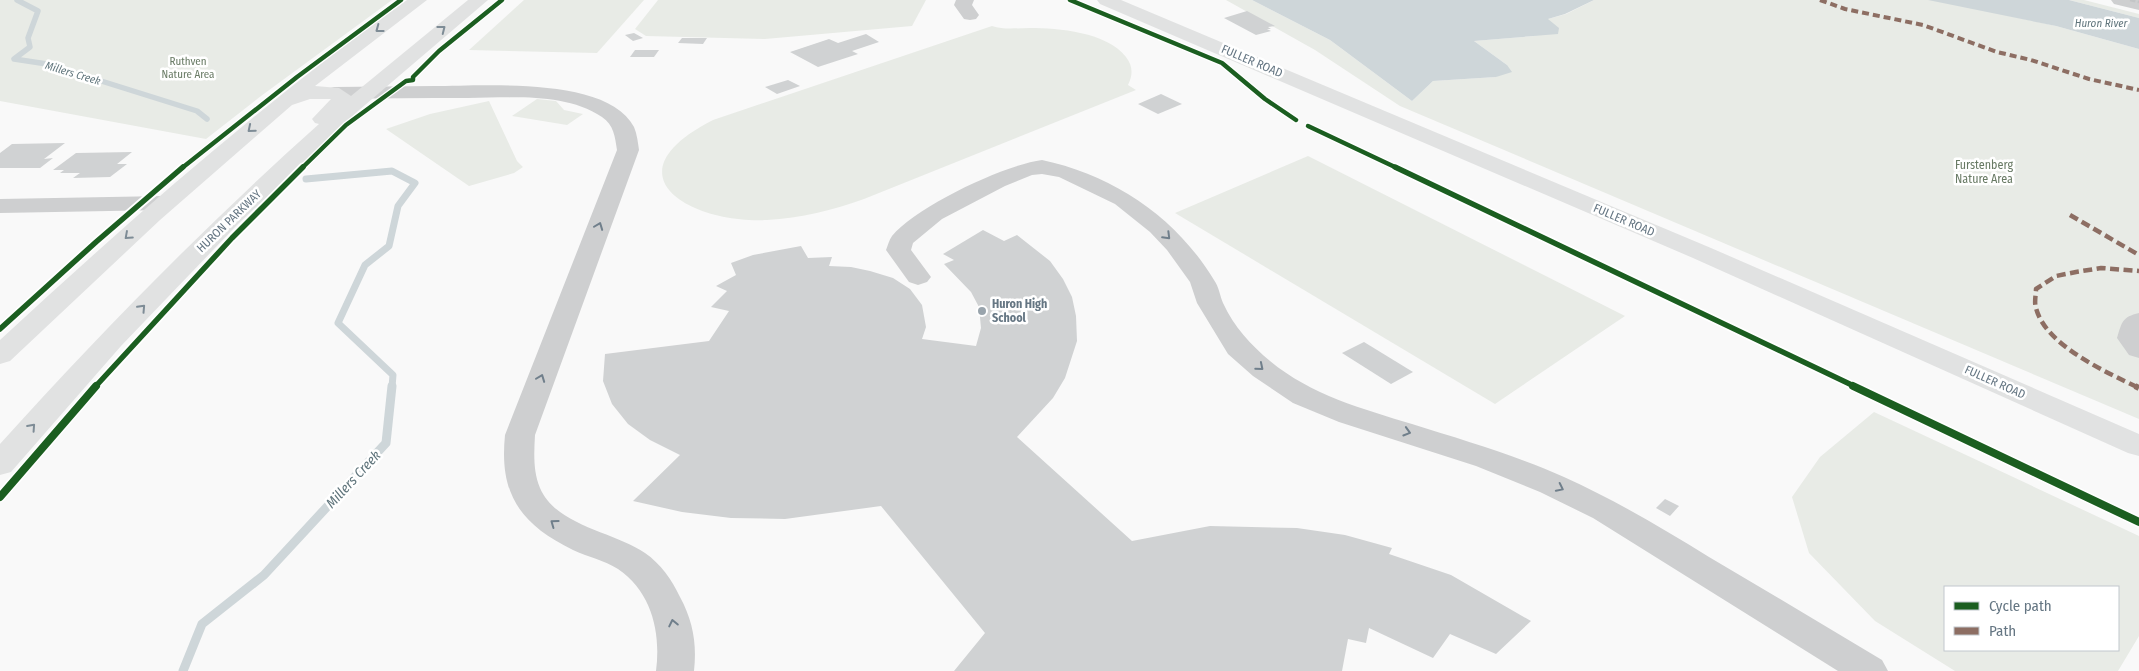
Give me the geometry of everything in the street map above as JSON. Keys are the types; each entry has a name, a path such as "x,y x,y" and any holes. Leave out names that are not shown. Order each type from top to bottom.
{"main road":[{"path":"0,355 164,203 282,104 418,0"},
{"name":"HURON PARKWAY","path":"0,464 157,293 294,158 366,92 479,0"},
{"name":"FULLER ROAD","path":"1106,0 1702,254 2139,446"},
{"path":"282,104 307,94 334,93 343,98 339,104 294,144 294,158"}],"street":[{"path":"2120,0 2139,5"},
{"path":"390,72 389,78 393,83 413,91"},
{"path":"334,93 413,91 556,94 585,101 604,110 617,118 627,132 628,150 520,435 517,454 518,474 526,495 539,512 560,528 585,542 617,553 636,564 655,584 672,615 677,646 675,671"},
{"path":"918,277 898,250 902,240 934,214 997,181 1027,169 1042,167 1066,172 1130,204 1159,227 1191,263 1203,282 1210,304 1238,348 1263,370 1303,396 1350,415 1487,458 1606,510 1869,671"},
{"path":"0,206 164,203"},
{"path":"2139,321 2135,323 2131,338 2139,349"}],"green space":[{"name":"Ruthven Nature Area","path":"0,0 392,0 261,96 206,139 0,101"},
{"path":"524,0 644,0 597,53 469,50"},
{"path":"658,0 926,0 912,26 765,39 646,36 635,29"},
{"name":"Furstenberg Nature Area","path":"1226,0 1252,0 1330,40 1412,101 1433,81 1496,77 1507,65 1474,41 1534,36 1548,19 1566,14 1594,0 1936,0 2056,26 2139,49 2139,419 1400,106 1315,50"},
{"path":"2069,0 2084,0 2139,14 2139,18"},
{"path":"992,26 1068,31 1081,33 1107,42 1118,49 1128,60 1132,71 1128,85 1136,90 864,199 829,210 804,215 767,220 738,219 711,214 688,205 671,192 663,177 665,159 681,140 713,120"},
{"path":"537,99 556,101 564,110 583,114 567,125 512,116"},
{"path":"489,101 517,161 523,167 514,173 469,186 386,129 430,114"},
{"path":"1308,156 1625,316 1495,404 1175,213"},
{"path":"1874,412 2139,536 2139,636 2118,671 1955,671 1875,621 1809,553 1792,497 1820,457"}],"water":[{"path":"1252,0 1594,0 1565,14 1548,19 1559,28 1558,34 1474,41 1507,65 1512,72 1496,77 1433,81 1412,101 1330,40"},
{"name":"Huron River","path":"1928,0 2069,0 2139,18 2139,49 2056,26"}],"building":[{"path":"1247,11 1275,26 1268,27 1271,29 1267,29 1271,31 1256,35 1224,18"},
{"path":"634,33 643,38 633,41 625,35"},
{"path":"866,34 879,42 852,51 858,54 818,67 790,52 829,39 838,43"},
{"path":"682,38 707,38 703,44 678,43"},
{"path":"635,50 659,50 654,57 630,57"},
{"path":"788,80 800,86 777,94 765,87"},
{"path":"1161,94 1182,104 1158,114 1138,104"},
{"path":"65,143 44,159 53,158 40,168 0,168 0,153 12,144"},
{"path":"132,152 117,164 127,164 110,177 73,178 80,173 60,173 64,170 53,170 76,153"},
{"path":"983,230 1004,241 1017,235 1050,261 1063,279 1072,297 1076,316 1077,341 1065,378 1053,398 1017,437 1132,541 1210,526 1297,528 1345,535 1392,548 1389,554 1451,575 1531,621 1496,654 1450,634 1433,658 1369,628 1366,643 1348,639 1342,671 954,671 985,633 881,506 785,519 731,518 682,512 633,501 680,455 650,440 628,424 612,404 603,381 605,354 709,341 729,311 711,307 727,291 716,286 736,275 731,263 753,255 801,246 808,258 832,257 829,266 851,267 870,271 893,278 910,289 922,305 926,327 922,339 976,346 981,328 979,307 971,292 944,264 954,260 943,254"},
{"path":"1364,342 1413,372 1391,384 1342,353"},
{"path":"1665,499 1679,506 1670,516 1656,508"}],"waterway":[{"name":"Millers Creek","path":"17,0 38,11 28,38 30,47 14,59 47,64 197,111 207,119"},
{"name":"Millers Creek","path":"306,179 392,171 415,183 398,206 389,246 365,265 338,323 393,375 392,387"},
{"name":"Millers Creek","path":"183,671 202,624 264,575 386,443 392,386"}],"railway":[{"path":"2130,0 2139,2"}],"marked path":[{"path":"1820,0 1845,9 1923,25 1997,52 2031,60 2089,79 2139,90"},
{"path":"2070,215 2139,255"},
{"path":"2139,271 2101,268 2076,272 2056,276 2036,289 2036,309 2053,335 2065,346 2096,366 2139,388"}],"cycle path":[{"path":"0,329 96,242 195,157 245,116 401,0"},
{"path":"0,497 124,354 232,238 346,125 406,81 413,80 413,77 439,51 502,0"},
{"path":"1070,0 1222,63 1265,99 1296,120"},
{"path":"1308,126 2139,522"}],"place":[{"name":"Huron High School","path":"982,311"}]}
